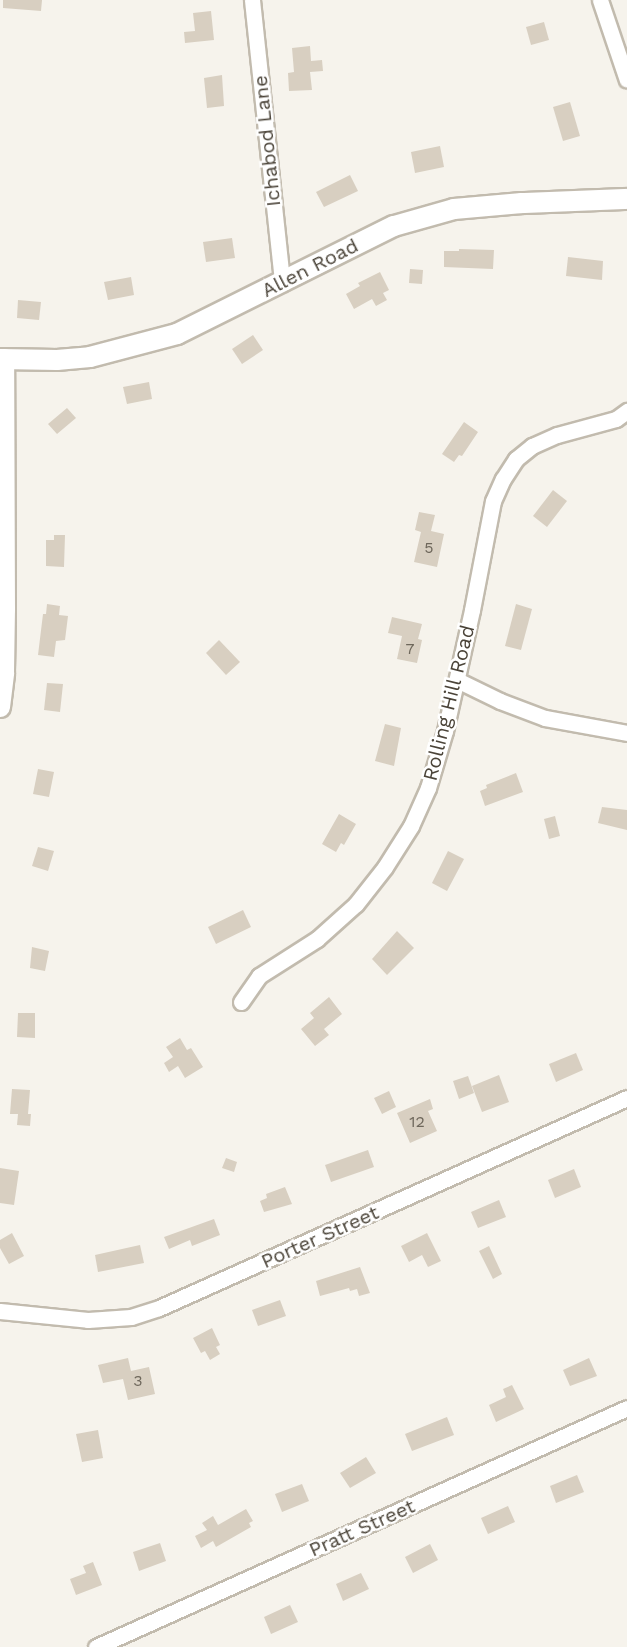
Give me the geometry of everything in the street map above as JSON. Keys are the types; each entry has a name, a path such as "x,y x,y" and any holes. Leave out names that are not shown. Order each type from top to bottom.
{"street":[{"name":"Ichabod Lane","path":"252,0 282,283"},
{"path":"600,0 627,80"},
{"name":"Allen Road","path":"2,359 57,360 90,357 154,341 187,330 394,226 454,209 522,203 627,199"},
{"path":"0,707 4,672 5,609 2,359"},
{"name":"Rolling Hill Road","path":"242,1002 259,976 317,939 356,904 385,867 411,826 428,788 457,680 493,501 503,478 516,459 532,446 557,435 616,419 627,411"},
{"path":"457,680 545,717 627,733"},
{"name":"Porter Street","path":"0,1311 99,1320 131,1317 159,1308 627,1098"},
{"name":"Pratt Street","path":"96,1647 627,1408"}],"building":[{"path":"3,0 42,0 41,11 3,8"},
{"path":"211,11 214,40 185,43 184,32 195,31 193,13"},
{"path":"544,22 549,40 531,45 526,27"},
{"path":"310,46 311,61 322,60 323,71 310,72 312,90 289,91 288,73 294,72 292,48"},
{"path":"222,75 224,106 207,108 204,78"},
{"path":"570,102 580,136 563,141 553,107"},
{"path":"440,146 444,167 415,173 411,152"},
{"path":"350,175 358,191 324,207 316,192"},
{"path":"232,238 235,258 206,262 203,242"},
{"path":"459,249 494,250 493,269 444,267 444,251 459,251"},
{"path":"568,257 603,261 602,280 566,276"},
{"path":"410,269 423,270 422,284 409,283"},
{"path":"380,272 389,290 383,293 387,300 376,306 372,299 354,309 346,294 360,286 358,283"},
{"path":"131,277 134,295 108,300 104,282"},
{"path":"18,300 41,302 39,320 17,318"},
{"path":"253,335 263,350 242,364 232,349"},
{"path":"149,382 152,399 127,404 123,387"},
{"path":"67,408 76,418 57,434 48,424"},
{"path":"464,422 478,432 462,456 459,455 454,462 442,454"},
{"path":"553,490 567,501 547,527 533,516"},
{"path":"419,512 435,515 431,531 444,534 437,567 414,562 421,532 415,530"},
{"path":"54,535 65,535 64,567 46,566 46,540 54,540"},
{"path":"47,604 60,606 59,615 68,616 65,640 56,641 54,657 38,655 43,614 46,614"},
{"path":"516,604 532,609 521,650 505,646"},
{"path":"392,617 422,624 418,639 422,640 417,663 397,659 402,636 388,633"},
{"path":"219,640 240,662 226,675 206,653"},
{"path":"47,683 63,684 60,712 44,710"},
{"path":"385,724 401,728 394,766 375,761"},
{"path":"38,769 54,772 49,797 33,794"},
{"path":"516,773 523,792 485,806 480,791 487,788 486,785"},
{"path":"602,807 627,810 627,830 598,823"},
{"path":"339,814 356,824 344,845 341,843 336,852 322,844"},
{"path":"555,816 560,836 549,839 544,819"},
{"path":"38,847 54,851 48,871 32,866"},
{"path":"448,851 464,859 447,891 432,883"},
{"path":"243,910 251,927 216,944 208,927"},
{"path":"397,931 414,948 387,975 372,959"},
{"path":"32,947 49,951 45,971 30,968"},
{"path":"329,997 342,1014 324,1029 329,1035 315,1046 301,1029 314,1018 310,1013"},
{"path":"18,1013 35,1013 35,1038 17,1037"},
{"path":"180,1038 187,1050 191,1048 203,1067 185,1078 178,1066 169,1072 164,1063 173,1057 166,1047"},
{"path":"576,1053 583,1070 556,1082 549,1064"},
{"path":"499,1075 509,1102 482,1112 472,1086"},
{"path":"468,1076 474,1093 459,1099 453,1081"},
{"path":"12,1089 30,1090 28,1114 31,1114 30,1126 17,1125 18,1114 10,1114"},
{"path":"389,1091 396,1107 382,1114 374,1098"},
{"path":"430,1099 433,1109 428,1111 437,1131 410,1143 397,1113"},
{"path":"368,1150 374,1167 331,1182 325,1165"},
{"path":"226,1158 237,1162 234,1172 222,1168"},
{"path":"0,1168 19,1171 14,1205 0,1203"},
{"path":"574,1169 581,1187 555,1198 548,1180"},
{"path":"285,1187 292,1204 264,1212 260,1201 267,1198 266,1194"},
{"path":"499,1200 506,1217 478,1228 471,1212"},
{"path":"214,1219 220,1235 192,1246 190,1240 169,1249 164,1237"},
{"path":"12,1233 24,1256 9,1264 0,1248 0,1240"},
{"path":"427,1233 441,1261 428,1267 422,1255 409,1262 401,1246"},
{"path":"140,1245 144,1263 98,1272 95,1255"},
{"path":"489,1246 502,1274 493,1279 479,1251"},
{"path":"360,1267 370,1293 359,1296 357,1289 350,1291 349,1288 320,1296 316,1281"},
{"path":"280,1300 286,1316 258,1326 252,1310"},
{"path":"212,1328 220,1345 216,1347 220,1354 210,1360 205,1351 201,1353 193,1338"},
{"path":"128,1358 131,1371 149,1367 155,1394 128,1400 123,1379 103,1383 98,1365"},
{"path":"589,1358 597,1376 570,1386 563,1370"},
{"path":"512,1385 524,1409 496,1422 489,1405 506,1397 503,1389"},
{"path":"447,1417 454,1435 412,1451 405,1434"},
{"path":"98,1430 103,1458 82,1462 76,1434"},
{"path":"366,1457 376,1473 350,1488 340,1473"},
{"path":"577,1475 584,1492 556,1503 550,1486"},
{"path":"302,1484 309,1501 282,1512 275,1494"},
{"path":"508,1506 515,1522 488,1534 481,1518"},
{"path":"246,1509 253,1521 249,1523 251,1527 216,1547 213,1541 201,1548 195,1536 207,1530 202,1523 213,1516 218,1525"},
{"path":"160,1543 166,1561 139,1571 133,1552"},
{"path":"430,1544 438,1560 413,1573 405,1557"},
{"path":"93,1562 102,1585 76,1595 70,1579 86,1573 83,1566"},
{"path":"361,1573 369,1589 343,1601 336,1584"},
{"path":"290,1605 298,1622 271,1634 264,1617"}]}
